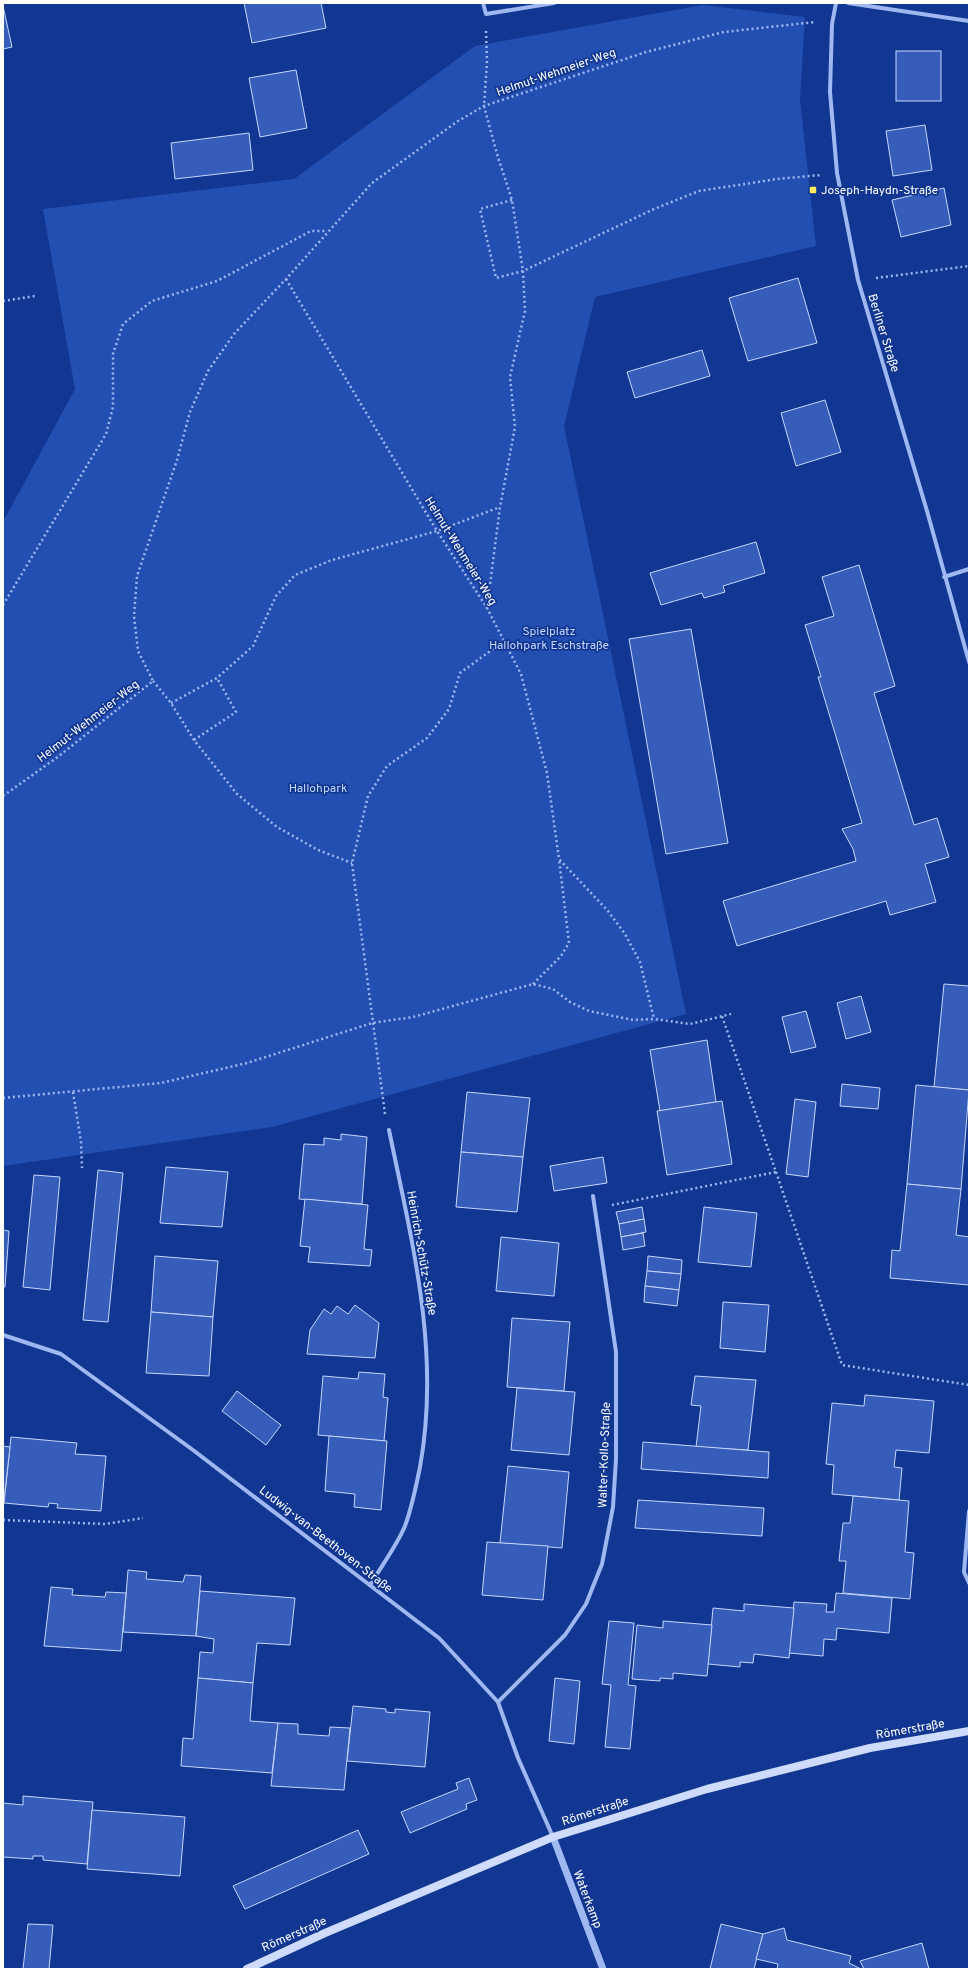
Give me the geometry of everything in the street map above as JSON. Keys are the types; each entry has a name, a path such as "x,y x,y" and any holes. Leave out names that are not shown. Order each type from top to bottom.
{"main road":[{"name":"Römerstraße","path":"247,1969 325,1933 553,1837 707,1789 870,1748 969,1731"}],"street":[{"path":"484,3 486,14 554,3"},
{"name":"Berliner Straße","path":"836,3 832,24 830,92 837,173 858,280 927,511 944,577 969,662"},
{"path":"848,3 969,21"},
{"path":"944,577 969,569"},
{"name":"Heinrich-Schütz-Straße","path":"370,1586 405,1526 415,1491 424,1446 428,1391 423,1306 389,1130"},
{"name":"Walter-Kollo-Straße","path":"498,1702 565,1635 586,1604 603,1557 613,1508 615,1482 616,1352 592,1196"},
{"name":"Ludwig-van-Beethoven-Straße","path":"3,1335 61,1354 187,1445 439,1638 498,1702 518,1758 553,1837"},
{"path":"969,1511 964,1572 969,1583"},
{"name":"Waterkamp","path":"553,1837 603,1969"}],"path":[{"path":"486,14 487,62 484,106 497,154 512,200 523,271 525,311 510,377 515,427 500,507 487,608"},
{"name":"Helmut-Wehmeier-Weg","path":"3,796 59,756 153,682 138,651 134,616 137,576 178,460 190,412 208,371 234,334 286,279 327,231 372,183 458,121 484,106 646,52 724,32 816,22 832,24"},
{"path":"512,200 480,209 496,278 523,271 654,209 699,191 777,179 837,173"},
{"path":"3,605 106,434 113,407 113,354 123,324 152,301 217,281 311,231 327,231"},
{"path":"858,280 969,266"},
{"name":"Helmut-Wehmeier-Weg","path":"286,279 437,531 487,608 521,674 547,773 569,943 562,956 534,984"},
{"path":"3,301 35,296"},
{"path":"171,703 217,678 253,646 276,596 295,575 332,560 437,531 500,507"},
{"path":"389,1130 372,1023 352,863 368,796 387,766 427,738 449,709 460,673 504,641"},
{"path":"194,740 236,712 217,678"},
{"path":"153,682 171,703 194,740 237,794 277,827 318,850 352,863"},
{"path":"559,859 608,911 625,934 640,962 654,1019"},
{"path":"3,1098 161,1083 246,1064 372,1023 412,1017 534,984 552,989 570,1002 589,1011 632,1020 654,1019 690,1024 731,1014"},
{"path":"722,1016 842,1365 969,1385"},
{"path":"73,1092 81,1142 82,1168"},
{"path":"595,1208 776,1172"},
{"path":"3,1520 105,1524 143,1518"}],"green space":[{"name":"Hallohpark","path":"703,5 805,17 800,100 816,246 595,297 564,426 686,1014 272,1127 3,1166 3,522 75,389 43,209 294,179 475,46"}],"building":[{"path":"244,3 321,3 326,28 252,43"},
{"path":"3,6 12,47 3,49"},
{"path":"896,51 941,51 941,101 896,101"},
{"path":"296,70 307,128 260,137 249,78"},
{"path":"925,125 932,170 893,176 886,131"},
{"path":"249,133 253,170 175,179 171,143"},
{"path":"944,188 951,225 901,237 892,200"},
{"path":"798,278 817,343 748,361 729,298"},
{"path":"702,350 710,376 635,398 627,372"},
{"path":"825,400 841,452 796,466 781,413"},
{"path":"756,542 765,573 723,586 725,592 704,598 702,593 661,605 650,573"},
{"path":"859,565 895,686 874,693 914,825 937,818 949,857 925,864 936,902 890,915 886,901 737,946 723,901 856,861 853,849 842,829 862,823 818,677 821,677 805,625 834,616 822,577"},
{"path":"691,629 728,843 666,854 629,639"},
{"path":"944,984 969,986 969,1090 934,1087"},
{"path":"861,996 871,1032 846,1039 837,1003"},
{"path":"806,1011 816,1047 791,1053 782,1017"},
{"path":"707,1040 716,1102 660,1111 650,1050"},
{"path":"842,1084 880,1088 878,1109 840,1106"},
{"path":"916,1085 969,1090 961,1189 907,1184"},
{"path":"467,1092 530,1098 523,1157 461,1152"},
{"path":"795,1099 816,1102 808,1177 786,1174"},
{"path":"722,1101 732,1164 667,1175 657,1111"},
{"path":"341,1134 367,1137 362,1204 299,1199 304,1144 324,1145 324,1138 341,1140"},
{"path":"461,1152 523,1157 517,1212 456,1207"},
{"path":"603,1157 607,1183 554,1191 550,1166"},
{"path":"166,1167 228,1172 222,1227 160,1223"},
{"path":"98,1170 123,1173 108,1322 83,1320"},
{"path":"34,1175 60,1177 50,1290 23,1287"},
{"path":"907,1184 961,1189 956,1235 969,1237 969,1285 890,1278 892,1250 900,1251"},
{"path":"305,1199 368,1205 364,1249 372,1250 370,1266 308,1262 310,1247 300,1246"},
{"path":"642,1207 644,1219 619,1224 616,1212"},
{"path":"704,1207 757,1213 751,1267 698,1262"},
{"path":"644,1219 646,1232 621,1237 619,1224"},
{"path":"3,1230 9,1231 5,1287 3,1287"},
{"path":"643,1233 645,1246 623,1250 621,1237"},
{"path":"501,1237 559,1243 554,1296 496,1291"},
{"path":"155,1256 218,1261 213,1317 151,1312"},
{"path":"648,1256 682,1260 681,1274 647,1271"},
{"path":"647,1271 681,1274 679,1290 645,1286"},
{"path":"645,1286 679,1290 677,1306 644,1302"},
{"path":"723,1302 769,1305 765,1352 720,1348"},
{"path":"355,1305 379,1323 375,1358 307,1354 310,1330 324,1309 331,1314 337,1306 348,1314"},
{"path":"151,1312 213,1317 209,1376 146,1373"},
{"path":"512,1318 570,1322 564,1391 507,1387"},
{"path":"359,1372 385,1374 383,1397 388,1398 384,1441 318,1435 323,1376 358,1379"},
{"path":"695,1376 756,1380 748,1450 696,1447 701,1406 691,1405"},
{"path":"517,1388 575,1392 569,1455 511,1450"},
{"path":"237,1391 281,1425 266,1445 222,1411"},
{"path":"865,1395 934,1401 929,1453 896,1450 894,1467 902,1468 899,1500 832,1494 834,1465 826,1464 832,1403 864,1406"},
{"path":"329,1436 387,1441 381,1510 354,1507 355,1494 325,1491"},
{"path":"11,1437 77,1443 75,1454 106,1456 101,1511 57,1508 58,1504 49,1503 48,1507 4,1503"},
{"path":"643,1442 769,1452 768,1478 641,1469"},
{"path":"3,1446 10,1447 3,1508"},
{"path":"508,1466 569,1472 562,1548 500,1543"},
{"path":"853,1496 909,1501 905,1552 914,1553 910,1599 843,1593 846,1561 839,1561 843,1523 850,1523"},
{"path":"638,1500 764,1508 762,1536 635,1528"},
{"path":"487,1542 548,1546 543,1600 482,1595"},
{"path":"128,1570 147,1572 146,1579 183,1582 185,1575 201,1576 196,1636 123,1632"},
{"path":"51,1587 73,1589 72,1595 105,1597 106,1592 126,1593 121,1651 44,1646"},
{"path":"200,1591 295,1598 290,1645 257,1643 253,1683 198,1678 200,1652 213,1653 214,1639 196,1636"},
{"path":"836,1593 892,1598 889,1633 837,1628 836,1640 824,1639 823,1656 789,1653 794,1602 827,1604 826,1612 834,1612"},
{"path":"744,1604 794,1608 789,1658 754,1654 753,1663 740,1662 740,1667 708,1664 713,1608 744,1611"},
{"path":"609,1621 634,1623 628,1685 636,1686 630,1749 605,1747 611,1685 602,1684"},
{"path":"663,1621 712,1625 707,1676 673,1673 673,1679 660,1678 660,1681 632,1679 637,1625 663,1628"},
{"path":"198,1678 253,1683 250,1721 278,1723 272,1773 181,1766 183,1738 193,1739"},
{"path":"555,1678 580,1681 574,1744 549,1741"},
{"path":"353,1706 386,1709 386,1712 395,1713 395,1709 430,1712 425,1767 347,1761"},
{"path":"278,1723 298,1724 298,1734 329,1736 330,1727 350,1728 344,1790 271,1786"},
{"path":"469,1778 477,1800 466,1804 467,1809 410,1833 401,1812 458,1789 456,1783"},
{"path":"23,1796 93,1802 87,1864 43,1860 43,1856 33,1856 33,1859 3,1857 3,1803 23,1805"},
{"path":"92,1810 185,1817 180,1876 87,1869"},
{"path":"358,1830 369,1854 245,1909 233,1886"},
{"path":"28,1924 53,1925 49,1969 23,1969"},
{"path":"721,1924 763,1934 754,1969 710,1969"},
{"path":"784,1928 787,1940 851,1956 849,1963 861,1969 777,1969 778,1964 756,1959 763,1934"},
{"path":"922,1943 929,1969 864,1969 860,1961"}],"place":[{"name":"Joseph-Haydn-Straße","path":"813,190"}],"park label":[{"name":"Spielplatz Hallohpark Eschstraße","path":"549,638"}]}
